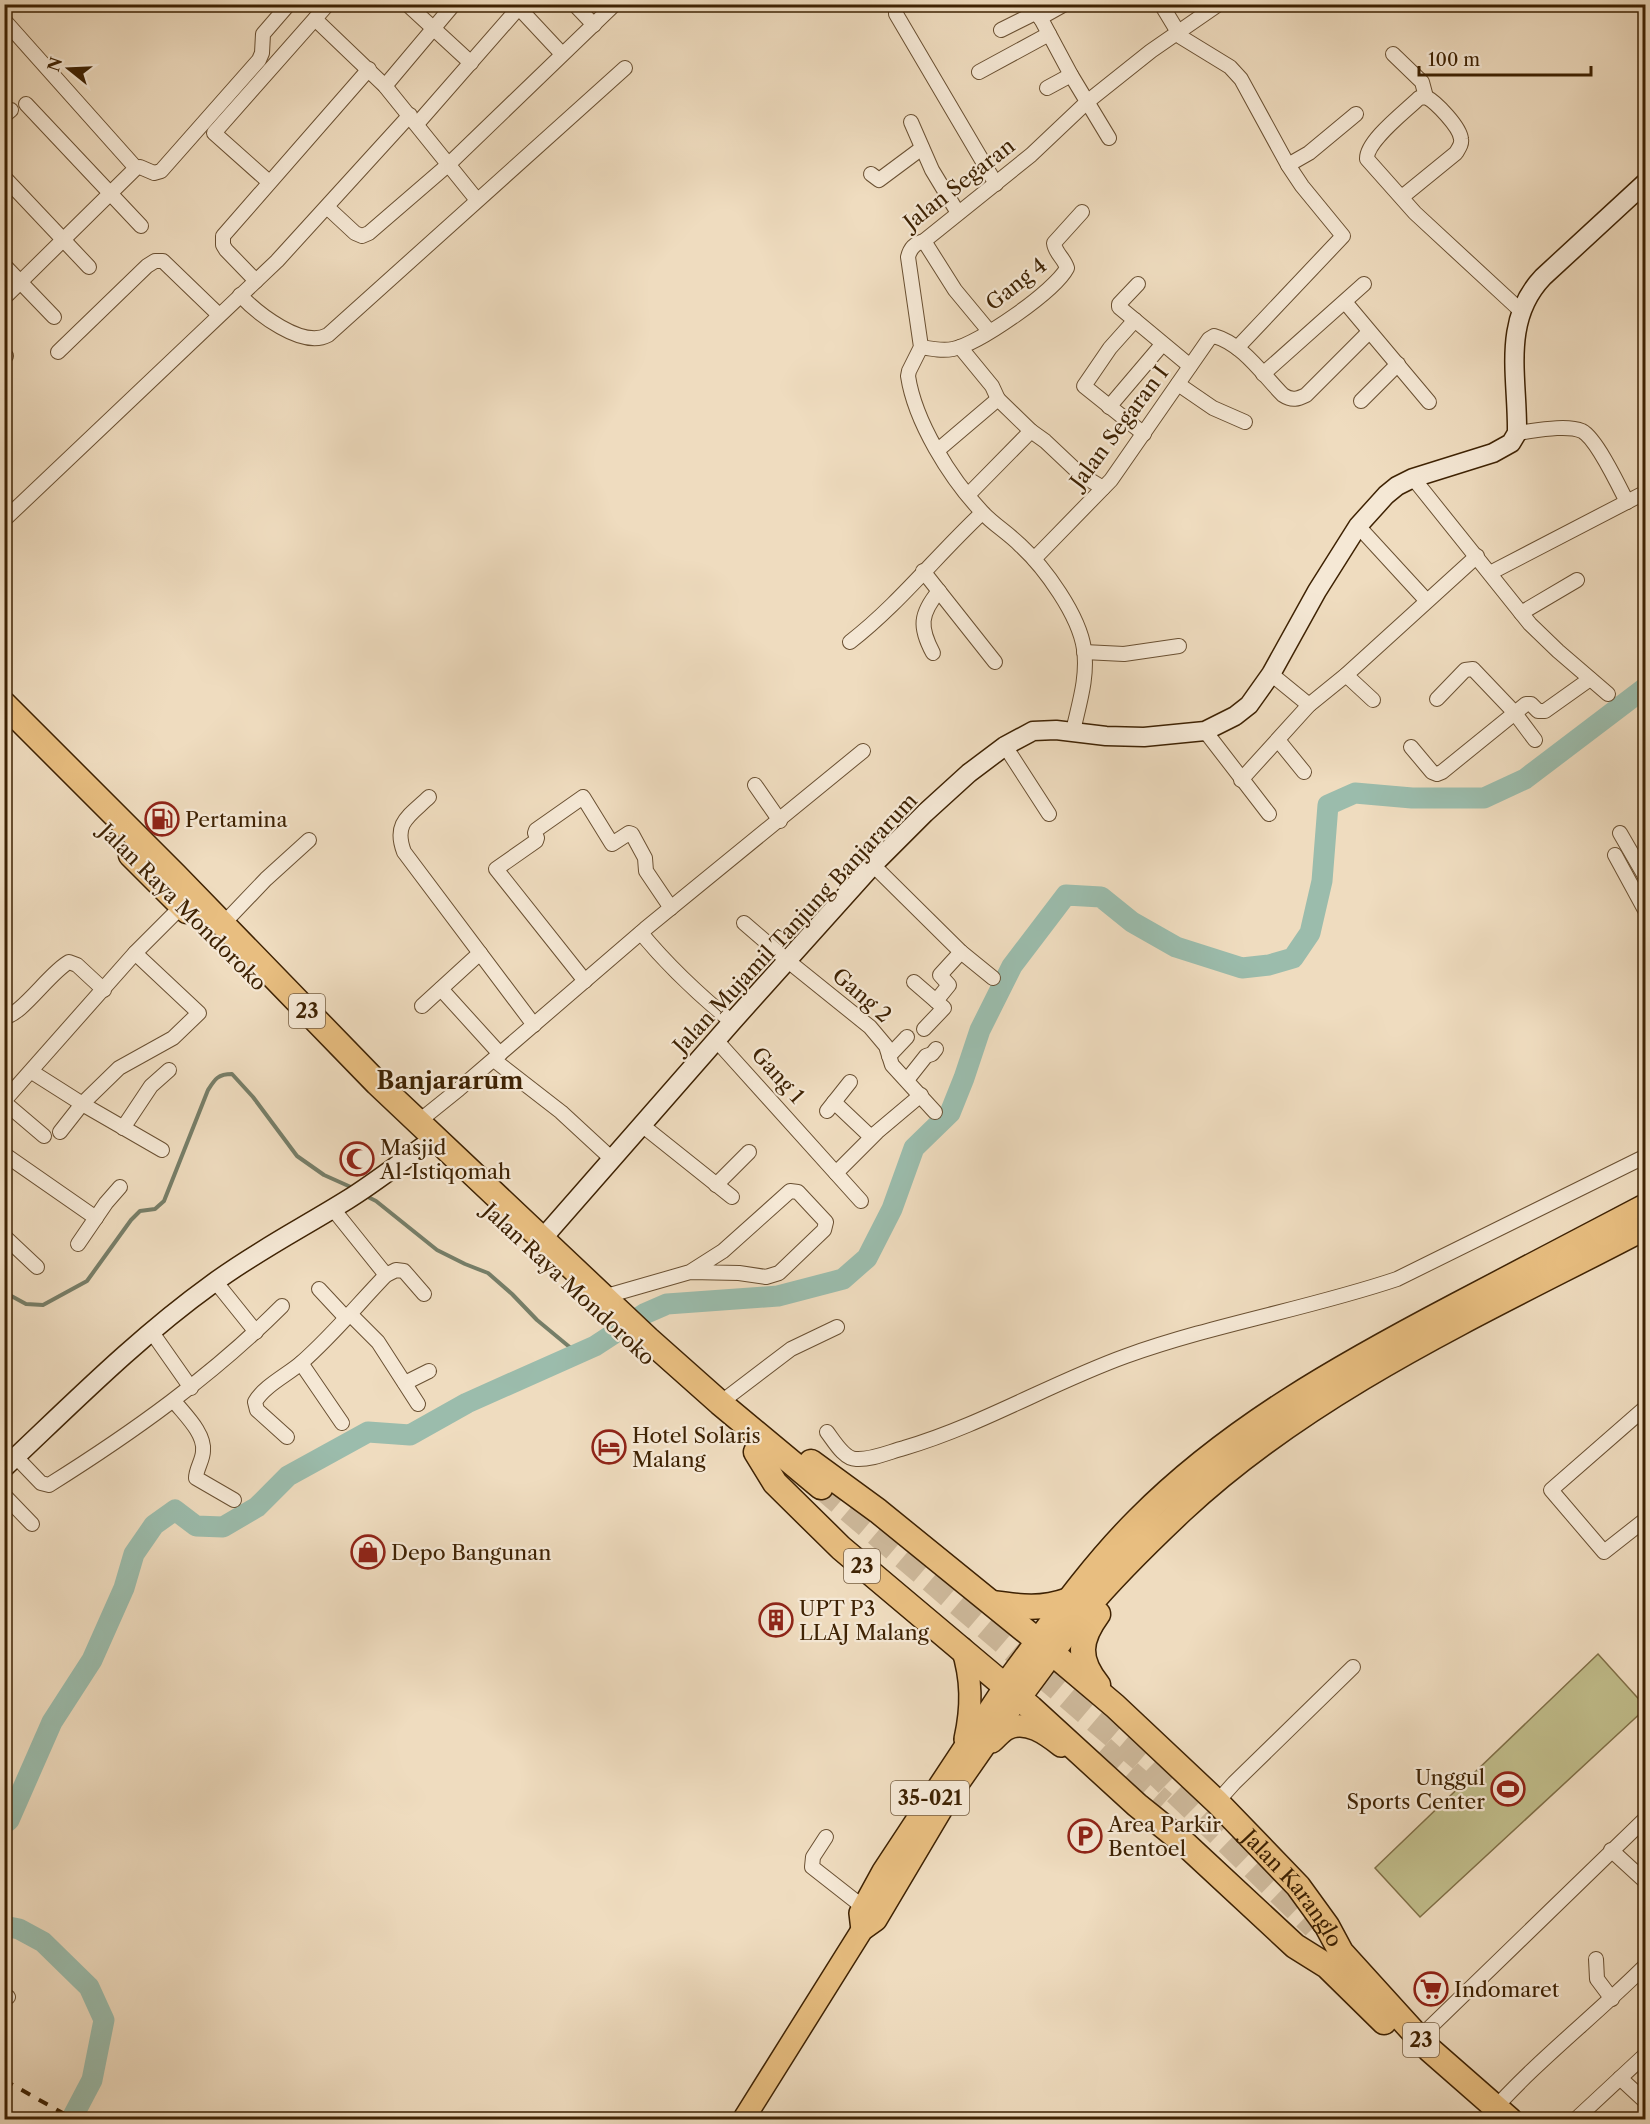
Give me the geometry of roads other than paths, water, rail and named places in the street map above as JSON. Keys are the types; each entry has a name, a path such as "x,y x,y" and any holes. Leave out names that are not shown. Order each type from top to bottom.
{"highway":[{"name":"Jalan Raya Mondoroko","path":"4,704 110,822"},
{"name":"Jalan Raya Mondoroko","path":"4,723 162,874 223,924 377,1083 542,1239 644,1343 818,1494"},
{"name":"Jalan Raya Mondoroko","path":"162,874 182,906 422,1147 608,1308"},
{"path":"1012,1692 1045,1648 1069,1600 1137,1520 1220,1448 1360,1356 1646,1206"},
{"path":"1045,1648 1084,1612 1134,1556 1184,1508 1244,1459 1320,1403 1440,1334 1646,1227"},
{"name":"Jalan Raya Mondoroko","path":"644,1343 720,1402 760,1446 798,1453 850,1490 1045,1648"},
{"path":"1115,1706 1087,1668 1082,1651 1083,1640 1109,1600 1131,1572 1186,1517 1266,1454 1326,1413 1345,1398 1365,1376"},
{"name":"23","path":"760,1446 770,1476 788,1497 841,1548 1012,1692"},
{"path":"990,1602 1043,1608 1069,1600"},
{"name":"Jalan Karanglo","path":"1045,1648 1115,1706 1217,1802 1298,1886 1327,1926 1334,1959 1495,2116"},
{"name":"Jalan Karanglo","path":"1012,1692 1137,1805 1183,1842 1295,1946 1334,1959 1419,2038 1495,2116"},
{"name":"23","path":"1309,1935 1334,1959"}],"main road":[{"name":"35-021","path":"743,2120 861,1930 876,1920 949,1797 968,1755 970,1697 967,1666 962,1648"},
{"name":"35-021","path":"861,1930 860,1913 883,1871 1012,1692"},
{"name":"35-021","path":"968,1755 1006,1729 1020,1726 1036,1730 1046,1734 1137,1805"}],"street":[{"path":"4,298 136,168 140,167 154,173 160,171 259,60 262,53 263,34 289,4"},
{"path":"214,134 328,4"},
{"path":"407,4 471,63"},
{"path":"385,86 454,4"},
{"path":"574,4 594,25"},
{"path":"327,207 355,233 366,236 448,164 615,4"},
{"path":"896,4 896,14 996,184"},
{"path":"1000,30 1037,12 1065,4"},
{"path":"1161,4 1177,33 1230,67 1241,79 1288,165 1343,236 1237,348 1283,395 1290,399 1297,399 1306,395 1369,332"},
{"name":"Jalan Segaran","path":"921,347 908,257 915,245 924,241 996,184 1087,102 1219,4"},
{"path":"4,520 256,281 413,119 471,63 520,6 562,54"},
{"path":"1037,12 1109,138"},
{"path":"315,19 385,86 477,200"},
{"path":"4,20 136,168"},
{"path":"979,72 1049,34"},
{"path":"1393,54 1422,82 1426,97"},
{"path":"240,295 252,308 270,321 300,335 322,339 335,331 624,68"},
{"path":"256,281 226,250 223,245 223,236 369,69"},
{"path":"1047,88 1071,75"},
{"path":"1409,205 1461,145 1459,132 1434,102 1426,97 1419,98 1376,139 1368,151 1369,162 1409,205 1521,311"},
{"path":"26,104 141,226"},
{"path":"1288,165 1309,153 1356,114"},
{"path":"911,122 921,148 958,213"},
{"path":"203,123 269,182"},
{"path":"871,174 879,180 921,148"},
{"path":"4,177 89,267"},
{"path":"1627,502 1587,434 1570,428 1517,425 1516,337 1521,311 1532,289 1646,182"},
{"name":"Gang 4","path":"921,347 944,350 960,347 1034,301 1062,277 1067,268 1055,250 1054,243 1082,212"},
{"path":"924,241 955,290 988,331"},
{"path":"58,352 137,275 147,266 159,260 163,261 219,315"},
{"path":"4,265 54,317"},
{"path":"1138,284 1119,306 1190,366"},
{"path":"1263,374 1364,284"},
{"path":"1345,302 1429,402"},
{"path":"1135,320 1110,348 1084,384 1085,388 1144,434"},
{"name":"Jalan Segaran I","path":"1034,559 1103,488 1144,434 1207,341 1214,336 1237,348"},
{"path":"921,347 909,371 909,380 919,413 938,450 954,477 982,513 1019,543 1034,559 1074,620 1084,652 1084,682 1073,731"},
{"path":"960,347 992,386 998,399 1080,474 1103,488"},
{"path":"1109,407 1160,348"},
{"path":"1361,401 1398,364"},
{"path":"1178,384 1213,408 1245,423"},
{"path":"938,450 998,399"},
{"name":"Jalan Mujamil Tanjung Banjararum","path":"542,1239 873,865 940,799 1005,746 1033,731 1056,729 1106,736 1144,737 1204,731 1235,716 1249,705 1271,674 1317,591 1358,526 1386,495 1413,478 1493,453 1511,443 1517,425"},
{"path":"968,495 1031,431"},
{"path":"1413,478 1521,613 1558,651 1608,694"},
{"path":"1490,573 1646,492"},
{"path":"850,642 885,614 923,571 982,513"},
{"path":"1358,526 1426,600"},
{"path":"1241,780 1309,705 1346,675 1477,556"},
{"path":"923,571 995,662"},
{"path":"1521,613 1577,580"},
{"path":"933,653 924,633 923,623 929,602 939,591"},
{"path":"1084,652 1124,654 1179,646"},
{"path":"1437,699 1465,670 1473,669 1514,712 1535,740"},
{"path":"1271,674 1309,705"},
{"path":"1346,675 1374,700"},
{"path":"1411,747 1432,772 1437,774 1526,704 1531,704 1538,711 1545,711 1590,679"},
{"path":"1204,731 1269,813"},
{"path":"1278,740 1304,772"},
{"path":"1005,746 1049,814"},
{"path":"418,1122 641,933 863,751"},
{"path":"755,785 780,821"},
{"path":"429,797 405,819 400,827 401,844 409,861 534,1025"},
{"path":"585,981 494,866 536,841 536,830 584,797 612,844 629,832 632,834 645,858 646,871 671,908"},
{"path":"1620,833 1646,878"},
{"path":"223,924 266,879 309,840"},
{"path":"1615,855 1646,912"},
{"path":"873,865 961,952 993,978"},
{"path":"44,1136 4,1102 135,953 182,906"},
{"name":"Gang 2","path":"744,923 870,1027 886,1046 892,1065 935,1112"},
{"path":"641,933 687,984 732,1022"},
{"path":"936,1000 949,986 941,977 942,972 961,952"},
{"path":"60,1132 82,1104 119,1068 173,1038 199,1013 135,953"},
{"path":"422,1006 480,953"},
{"path":"4,1017 15,1013 69,962 77,965 104,990"},
{"path":"914,982 944,1008 924,1029"},
{"path":"441,989 497,1057 613,1160"},
{"path":"889,1056 907,1037"},
{"name":"Gang 1","path":"716,1040 861,1201"},
{"path":"907,1080 926,1056 932,1054 936,1049"},
{"path":"123,1128 151,1086 169,1070"},
{"path":"32,1072 162,1150"},
{"path":"850,1082 830,1107 871,1137"},
{"path":"836,1173 871,1137 921,1095"},
{"path":"643,1126 732,1197"},
{"path":"282,1306 256,1332 191,1388 49,1485 41,1483 10,1462 88,1387 151,1331 215,1281 349,1199 422,1147"},
{"path":"716,1185 749,1152"},
{"path":"4,1154 96,1218"},
{"path":"827,1432 844,1454 854,1460 922,1443 964,1428 1126,1356 1397,1279 1646,1156"},
{"path":"78,1244 120,1187"},
{"path":"608,1308 690,1272 723,1251 790,1191 798,1192 823,1217 826,1224 824,1230 779,1273 766,1277 739,1273 690,1272"},
{"path":"333,1209 386,1275"},
{"path":"4,1236 37,1267"},
{"path":"723,1251 739,1273"},
{"path":"286,1437 257,1410 255,1402 260,1395 301,1363 386,1275 396,1270 404,1271 424,1294"},
{"path":"215,1281 256,1332"},
{"path":"319,1289 378,1342 418,1404"},
{"path":"720,1402 791,1349 837,1327"},
{"path":"151,1331 191,1388"},
{"path":"301,1363 342,1423"},
{"path":"405,1383 429,1371"},
{"path":"174,1401 203,1444 203,1453 196,1478 199,1482 234,1500"},
{"path":"1646,1407 1551,1490 1604,1552 1646,1519"},
{"path":"4,1496 32,1524"},
{"path":"1217,1802 1353,1667"},
{"path":"1419,2038 1646,1818"},
{"path":"826,1837 813,1857 812,1868 863,1907"},
{"path":"1611,1850 1646,1882"},
{"path":"1596,1959 1597,1979 1612,1999"},
{"path":"1495,2116 1547,2055 1612,1999 1646,1965"},
{"path":"1575,2120 1646,2054"},
{"path":"1620,2078 1646,2102"}],"waterway":[{"path":"4,1824 9,1820 52,1722 92,1660 124,1588 134,1554 154,1525 175,1510 196,1526 223,1527 257,1507 288,1476 368,1432 410,1435 467,1403 595,1346 644,1314 667,1304 778,1296 843,1279 867,1258 892,1209 914,1148 950,1113 980,1030 1012,966 1066,895 1101,897 1132,922 1176,947 1242,968 1269,965 1293,958 1310,933 1322,881 1328,805 1355,793 1412,798 1484,798 1525,779 1646,687"},
{"path":"4,1292 26,1304 43,1305 87,1281 131,1220 140,1211 155,1209 164,1201 208,1090 215,1080 223,1075 232,1074 253,1097 297,1156 324,1175 353,1188"},
{"path":"364,1195 376,1201 437,1250 488,1273 537,1320 578,1354"},
{"path":"4,1926 19,1929 43,1942 89,1987 104,2020 92,2080 71,2120"}],"tunnel":[{"path":"821,1487 1147,1765 1314,1927"},
{"path":"1103,1748 1164,1803"}],"railway":[{"path":"4,2080 75,2120"}],"place":[{"name":"Pertamina","path":"162,819"},
{"name":"Masjid Al-Istiqomah","path":"357,1159"},
{"name":"Hotel Solaris Malang","path":"609,1447"},
{"name":"Depo Bangunan","path":"368,1552"},
{"name":"UPT P3 LLAJ Malang","path":"776,1620"},
{"name":"Unggul Sports Center","path":"1508,1789"},
{"name":"Area Parkir Bentoel","path":"1085,1836"},
{"name":"Indomaret","path":"1431,1989"}],"district":[{"name":"Banjararum","path":"450,1080"}]}
